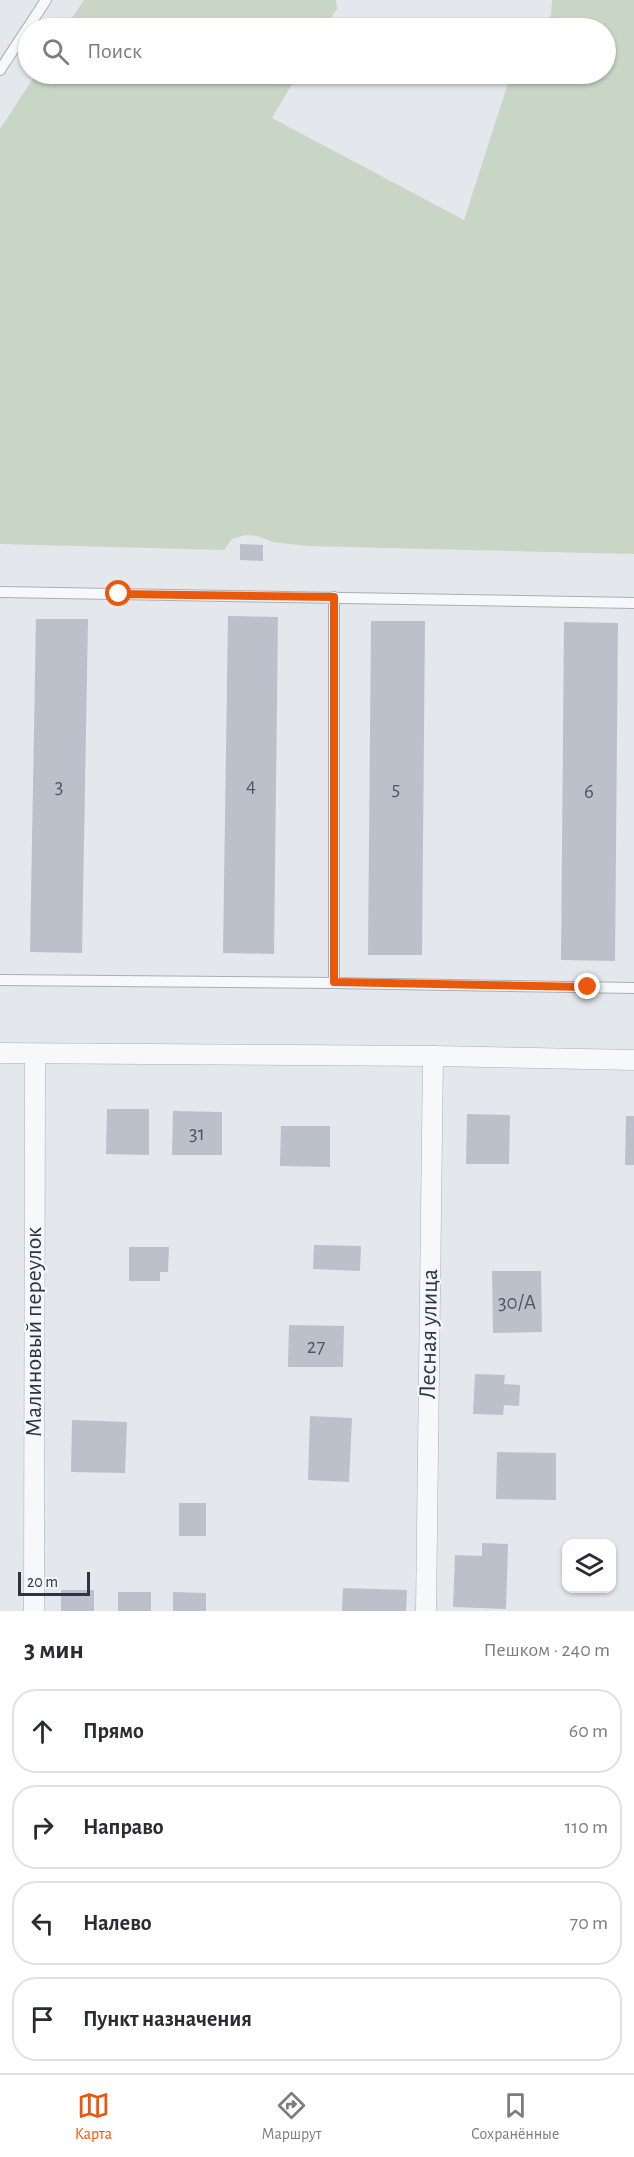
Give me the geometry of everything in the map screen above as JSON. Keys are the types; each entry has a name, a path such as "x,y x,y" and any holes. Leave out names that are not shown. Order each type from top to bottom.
{"street":[{"path":"0,1053 634,1060"},
{"name":"Малиновый переулок","path":"34,1611 35,1054"},
{"name":"Лесная улица","path":"426,1611 433,1056"}],"lane":[{"path":"34,18 46,0"},
{"path":"0,70 18,43"},
{"path":"0,592 634,603"},
{"path":"334,597 334,982"},
{"path":"0,980 334,982 634,988"}],"green space":[{"path":"84,0 336,0 337,9 331,18 72,18"},
{"path":"552,0 634,0 634,554 307,546 272,542 258,536 245,535 232,539 224,550 0,544 0,129 29,84 292,84 272,118 464,220 508,84 616,84 616,18 549,18"}],"building":[{"path":"240,544 263,545 263,561 240,560"},
{"path":"228,616 278,617 274,954 223,953"},
{"path":"36,619 88,619 82,953 30,952"},
{"path":"371,621 425,621 422,955 368,955"},
{"path":"564,622 618,623 615,961 561,960"},
{"path":"107,1109 149,1109 149,1155 106,1154"},
{"path":"173,1111 222,1112 222,1155 172,1155"},
{"path":"467,1114 510,1115 509,1164 466,1164"},
{"path":"626,1116 634,1116 634,1165 625,1165"},
{"path":"281,1126 330,1126 330,1167 280,1166"},
{"path":"314,1245 361,1246 360,1271 313,1269"},
{"path":"129,1247 169,1247 168,1272 160,1272 160,1281 129,1281"},
{"path":"492,1271 541,1271 542,1332 493,1333"},
{"path":"289,1325 344,1326 343,1367 288,1367"},
{"path":"475,1374 505,1375 504,1384 520,1385 519,1406 504,1405 503,1415 473,1414"},
{"path":"310,1416 352,1418 349,1482 308,1480"},
{"path":"72,1420 127,1422 125,1473 71,1472"},
{"path":"497,1452 556,1453 556,1500 496,1499"},
{"path":"179,1503 206,1503 206,1536 179,1536"},
{"path":"482,1543 508,1544 506,1609 453,1607 455,1555 482,1556"},
{"path":"343,1588 407,1590 406,1611 342,1611"},
{"path":"61,1590 94,1590 94,1611 61,1611"},
{"path":"118,1592 151,1592 151,1611 118,1611"},
{"path":"173,1592 206,1593 206,1611 173,1611"}],"route":[{"path":"119,594 334,597 334,982 588,987"}]}
